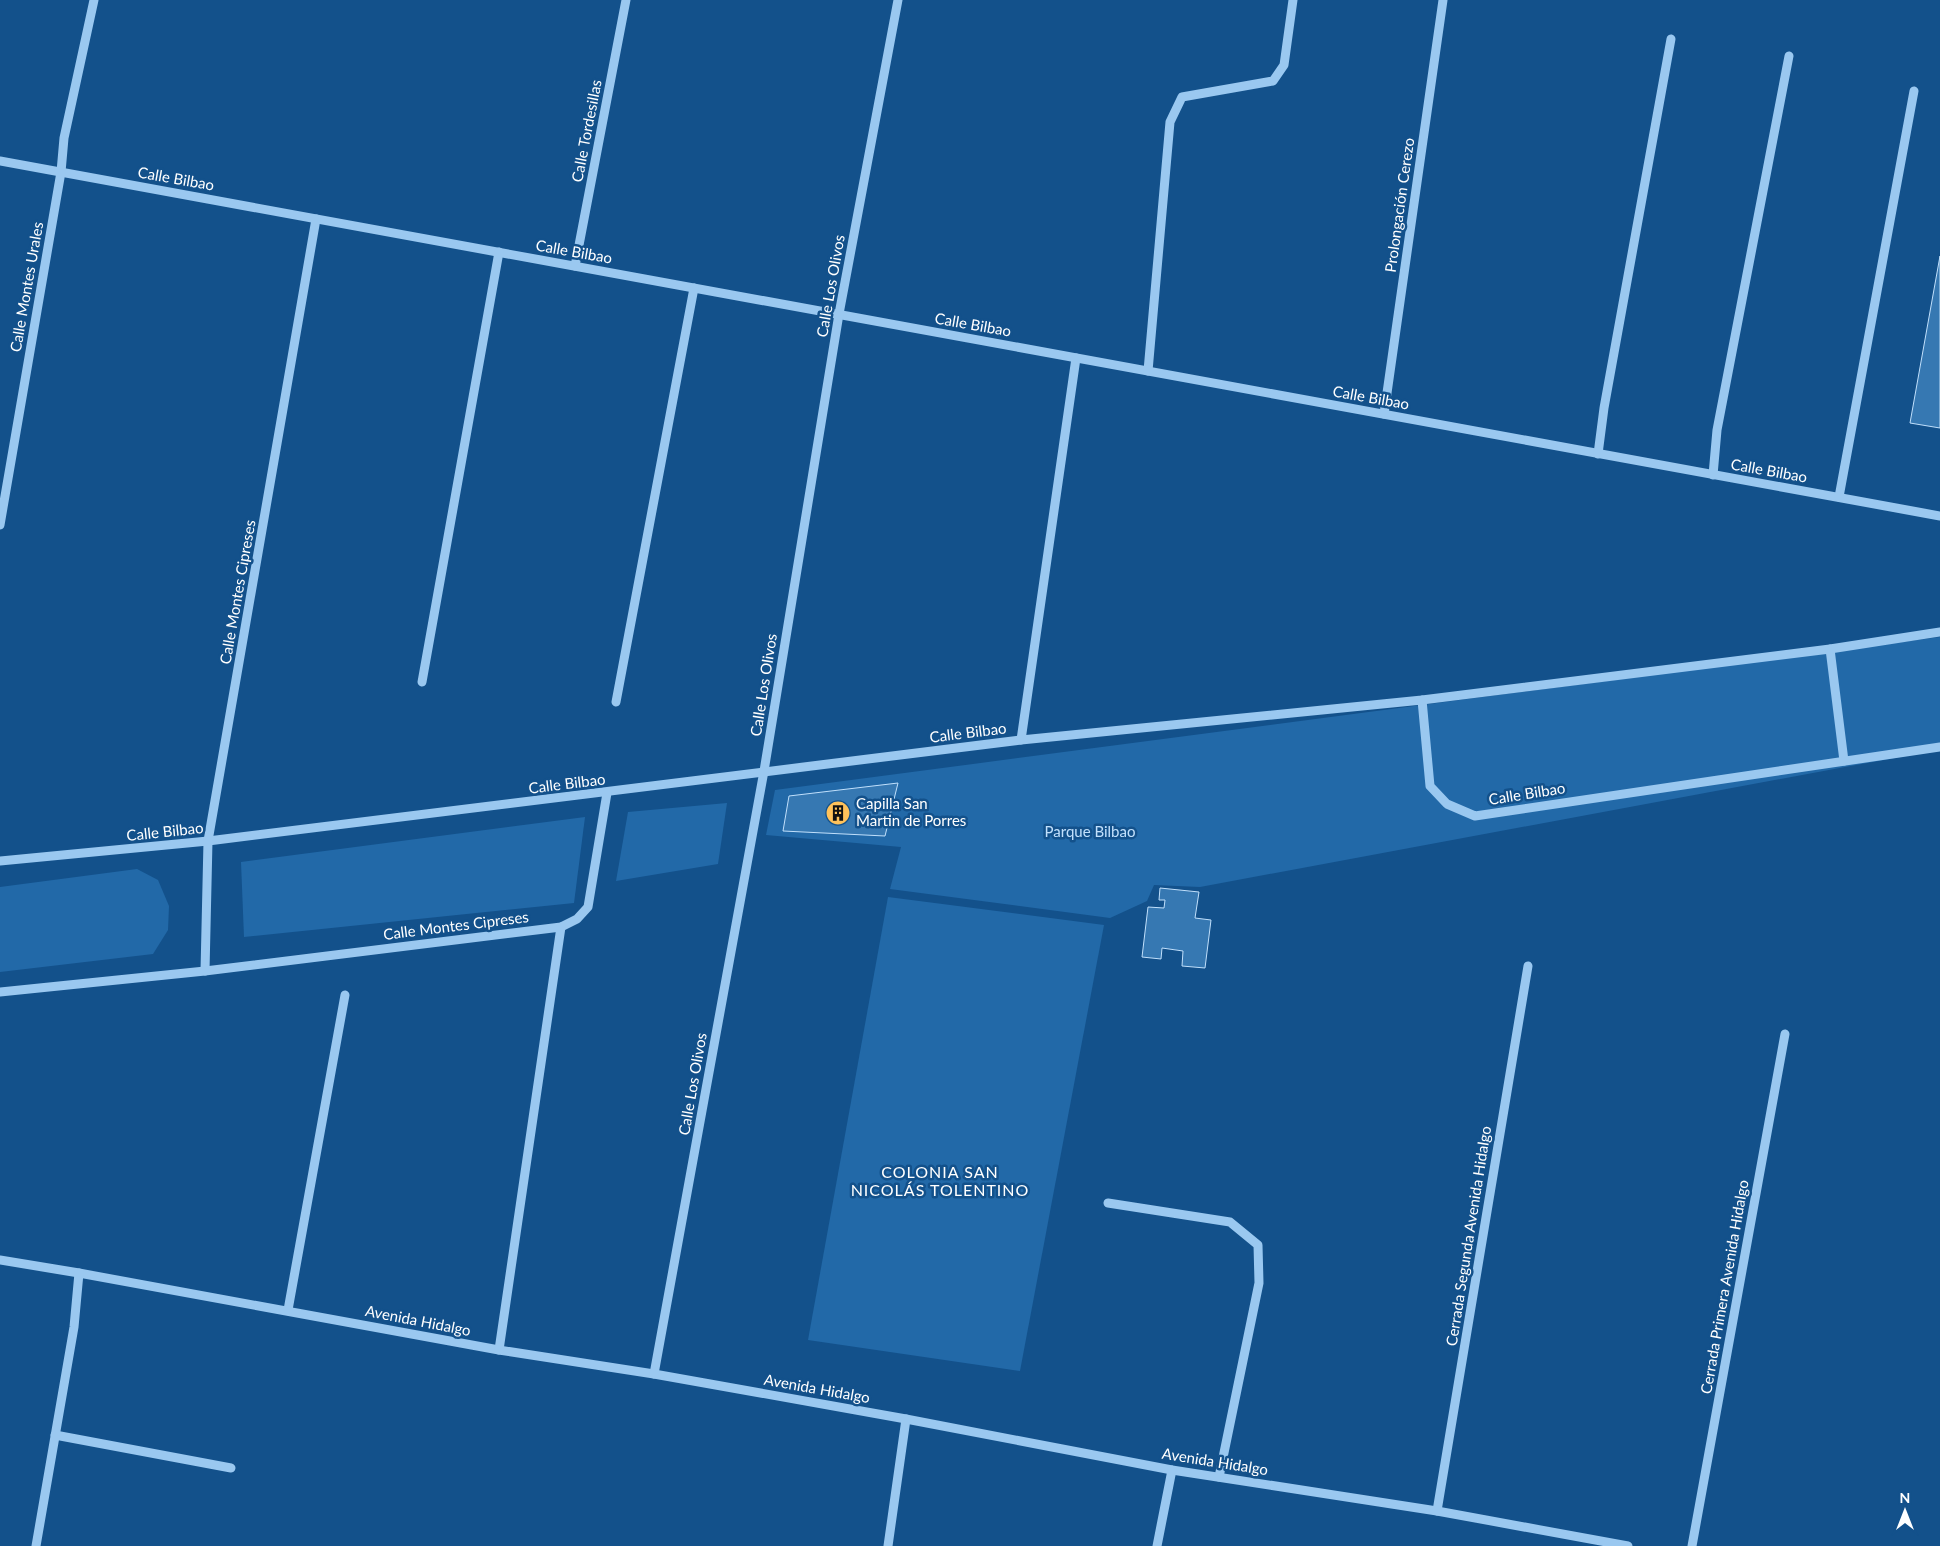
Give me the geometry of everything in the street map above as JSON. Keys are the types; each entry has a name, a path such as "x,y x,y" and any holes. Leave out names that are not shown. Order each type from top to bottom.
{"street":[{"name":"Calle Montes Urales","path":"0,525 61,172 64,138 94,0"},
{"name":"Calle Tordesillas","path":"575,266 626,0"},
{"name":"Calle Los Olivos","path":"654,1374 764,771 839,314 898,0"},
{"path":"1148,371 1170,122 1182,97 1273,81 1284,65 1293,0"},
{"name":"Prolongación Cerezo","path":"1384,414 1443,0"},
{"path":"1598,454 1604,408 1671,39"},
{"path":"1713,475 1719,420 1789,56"},
{"path":"1839,498 1914,91"},
{"name":"Calle Bilbao","path":"0,161 1940,516"},
{"name":"Calle Montes Cipreses","path":"205,971 208,842 310,262 316,218"},
{"path":"422,682 499,252"},
{"path":"616,702 694,288"},
{"path":"1021,740 1076,358"},
{"name":"Calle Bilbao","path":"0,861 208,842 1021,740 1422,700 1830,649 1940,632"},
{"path":"1830,649 1844,761"},
{"name":"Calle Bilbao","path":"1422,700 1430,786 1447,804 1475,816 1940,747"},
{"name":"Calle Montes Cipreses","path":"0,992 205,971 561,928 577,919 588,907 608,793"},
{"path":"499,1350 561,928"},
{"name":"Cerrada Segunda Avenida Hidalgo","path":"1437,1511 1528,966"},
{"path":"288,1310 345,996"},
{"name":"Cerrada Primera Avenida Hidalgo","path":"1692,1546 1785,1034"},
{"path":"1108,1203 1230,1222 1258,1245 1260,1283 1219,1477"},
{"name":"Avenida Hidalgo","path":"0,1260 288,1310 499,1350 654,1374 906,1419 1172,1470 1437,1511 1628,1546"},
{"path":"36,1546 74,1327 79,1273"},
{"path":"888,1546 906,1419"},
{"path":"55,1435 231,1468"},
{"path":"1157,1546 1172,1470"}],"green space":[{"name":"Parque Bilbao","path":"1940,637 1940,750 1200,887 1154,885 1147,901 1110,918 890,889 901,847 766,835 775,790"},
{"path":"727,803 718,864 616,881 628,812"},
{"path":"585,817 574,903 244,937 241,862"},
{"path":"137,869 158,880 169,906 168,930 153,954 0,972 0,887"},
{"path":"888,897 1104,925 1020,1371 808,1340"}],"building":[{"path":"1940,256 1940,428 1910,423"},
{"name":"Capilla San Martin de Porres","path":"898,783 885,836 783,831 789,796"},
{"path":"1160,888 1199,892 1195,918 1211,920 1205,968 1182,966 1183,951 1162,948 1161,959 1142,957 1148,907 1164,908 1165,900 1159,900"}],"place":[{"name":"Capilla San Martin de Porres","path":"838,813"}],"district":[{"name":"COLONIA SAN NICOLÁS TOLENTINO","path":"940,1181"}]}
